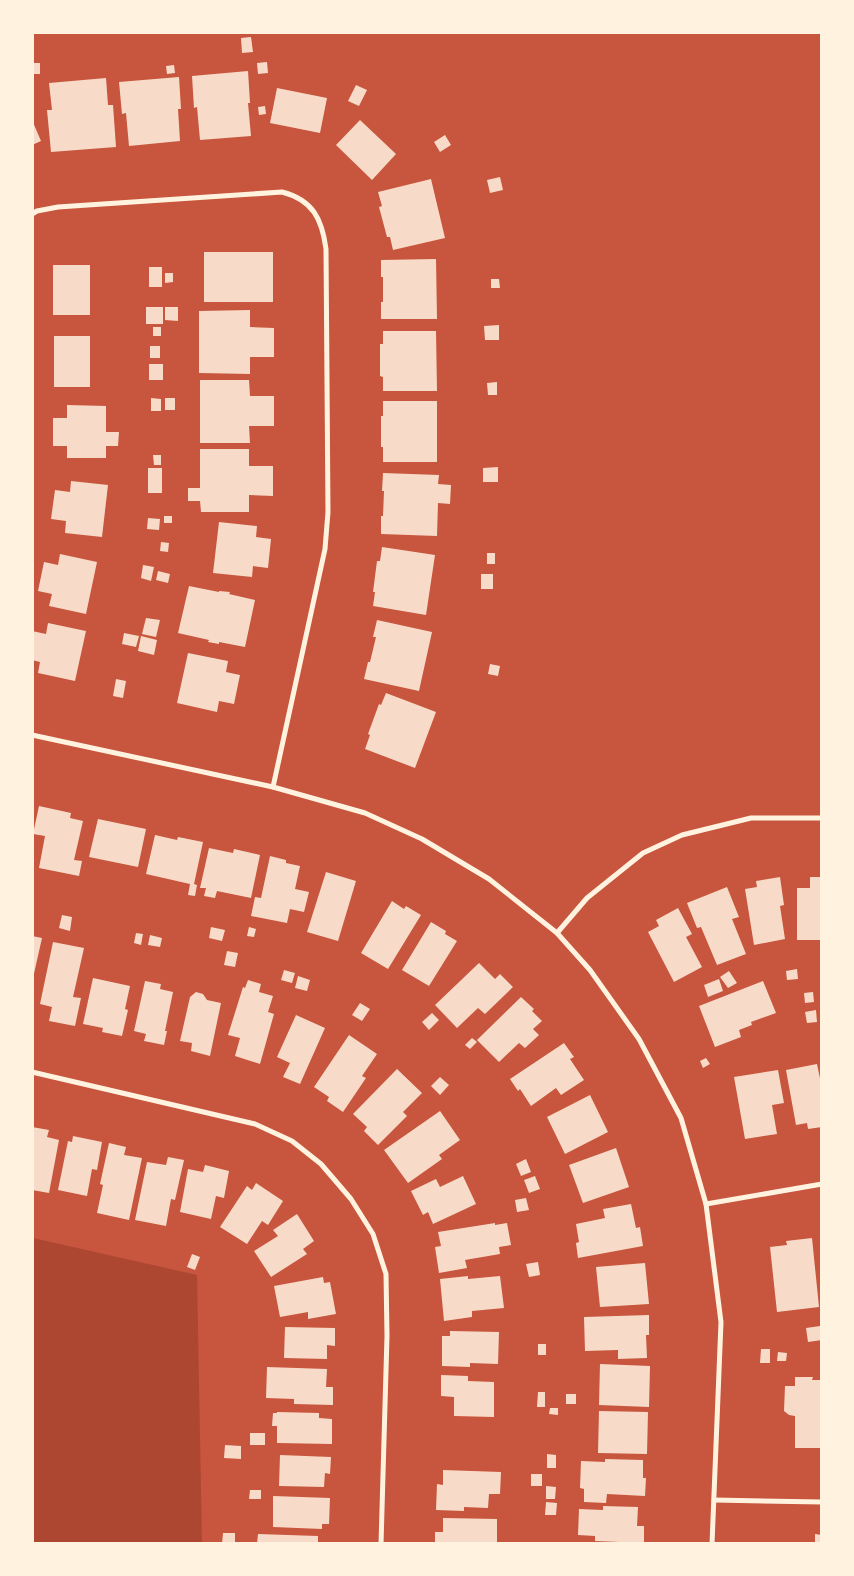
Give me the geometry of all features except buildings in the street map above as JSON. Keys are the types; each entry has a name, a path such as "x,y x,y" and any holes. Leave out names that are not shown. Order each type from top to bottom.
{"street":[{"path":"32,214 37,211 58,207 282,192 294,195 305,203 315,213 323,228 326,249 328,414 328,512 325,549 273,787"},
{"path":"32,735 273,787 365,814 422,839 489,879 557,933 590,970 639,1039 681,1118 706,1204 721,1322 712,1544"},
{"path":"557,933 587,898 643,853 682,836 751,818 822,818"},
{"path":"32,1072 255,1124 292,1141 321,1164 351,1199 373,1234 386,1274 388,1336 381,1544"},
{"path":"706,1204 822,1184"},
{"path":"714,1500 822,1502"}],"shaded area":[{"path":"33,1238 197,1275 202,1543 33,1543"}]}
